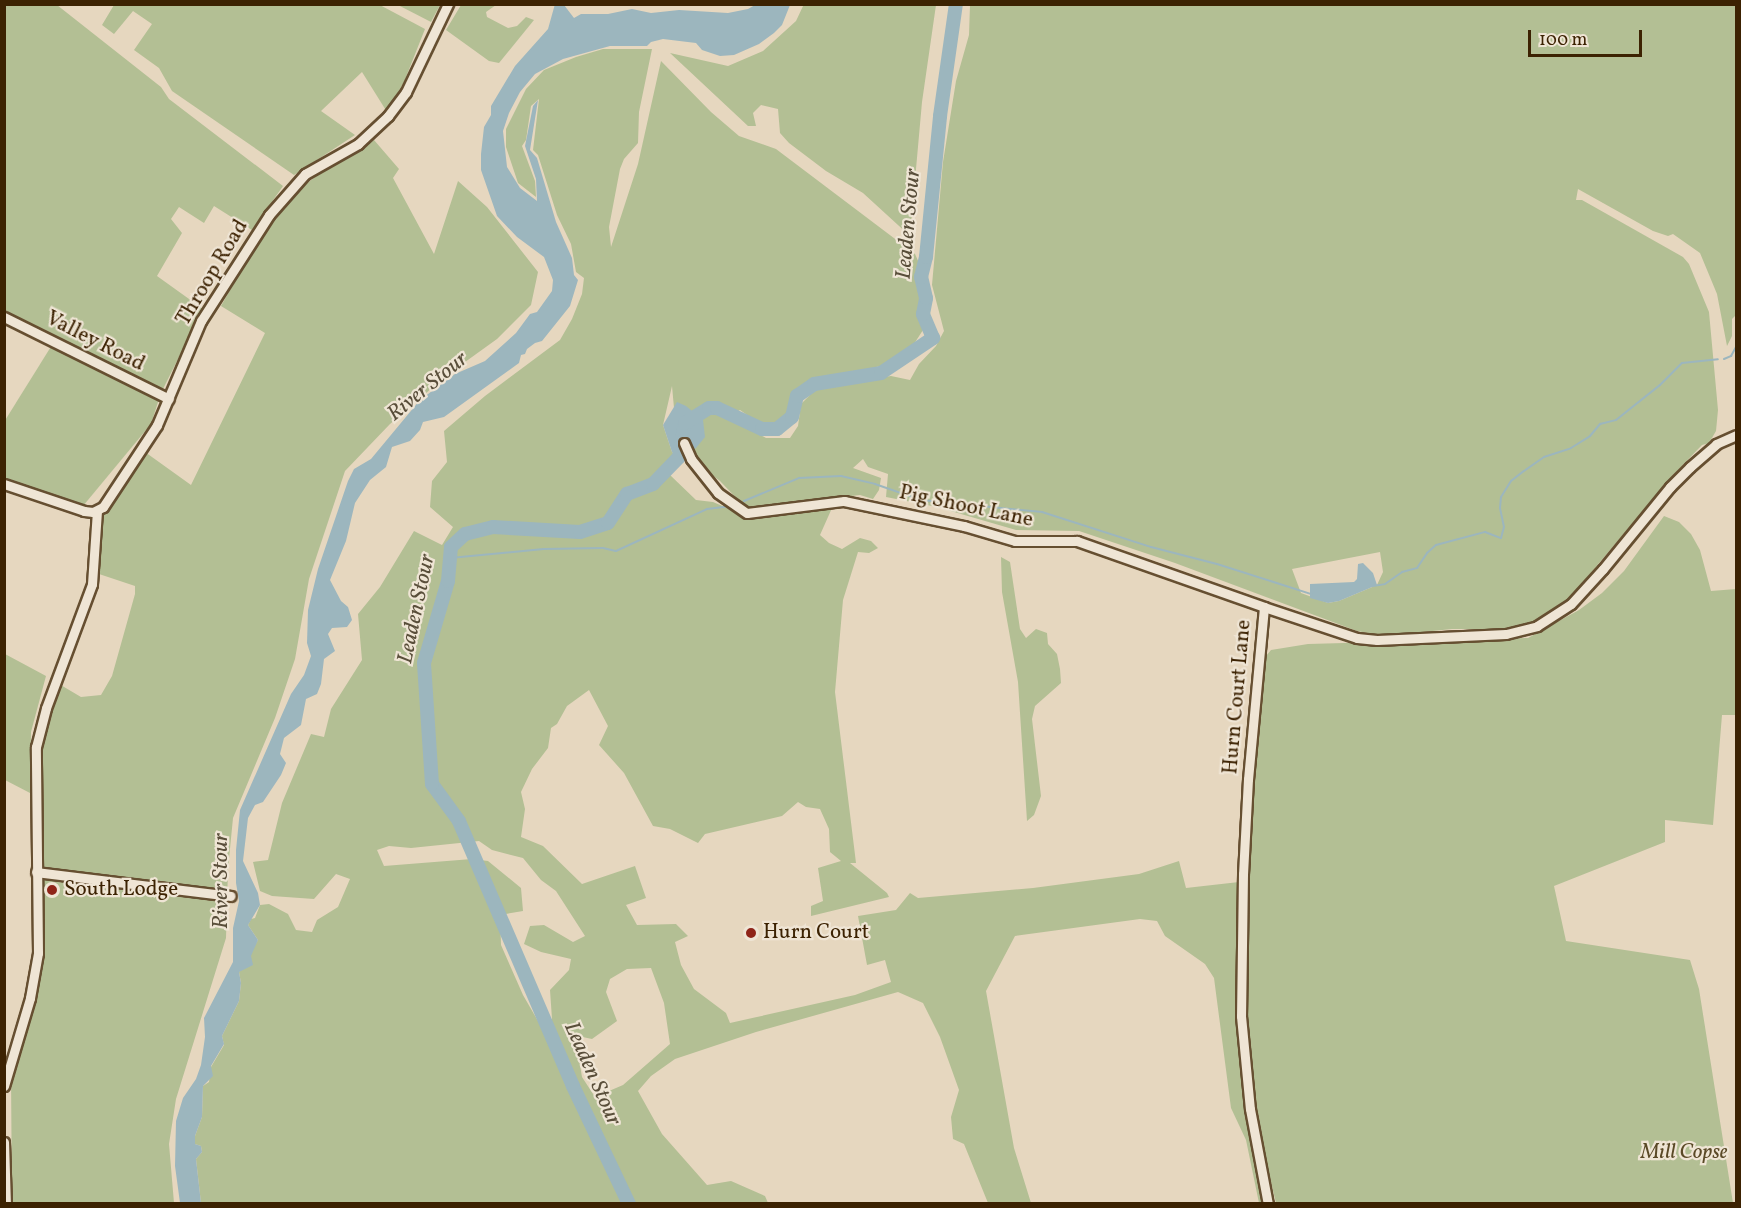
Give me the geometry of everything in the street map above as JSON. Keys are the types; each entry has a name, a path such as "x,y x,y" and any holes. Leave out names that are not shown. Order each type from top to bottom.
{"street":[{"name":"Throop Road","path":"97,511 107,501 157,425 201,321 269,215 305,174 358,144 388,116 406,92 448,4"},
{"name":"Valley Road","path":"4,317 169,399"},
{"name":"Hurn Court Lane","path":"1268,1203 1250,1109 1241,1016 1243,874 1248,779 1264,607 1357,638 1506,634 1537,626 1571,604 1603,569 1670,487 1690,467 1716,444 1737,435"},
{"name":"Pig Shoot Lane","path":"684,443 691,459 718,493 747,513 844,501 964,526 1015,540 1077,541 1264,607"},
{"path":"4,484 72,508 97,511 92,584 46,708 36,747 38,953 30,998 4,1086"},
{"path":"36,872 231,896"},
{"path":"4,1142 6,1203"}],"green space":[{"path":"378,4 425,29 404,82 387,112 362,72 321,111 355,135 294,175 172,91 159,68 134,50 152,24 133,11 114,34 102,25 114,5"},
{"path":"804,4 936,5 922,102 910,236 863,193 826,171 789,143 780,133 778,109 761,105 753,113 756,126 748,126 670,53 728,66 763,51 796,21"},
{"path":"4,5 57,5 161,87 169,99 283,186 252,230 214,206 204,223 179,207 171,219 182,233 157,276 203,309 162,391 5,312"},
{"path":"398,5 440,5 431,22"},
{"path":"461,5 496,5 486,12 487,17 508,28 517,26 526,17 534,20 499,63 489,61 446,30"},
{"path":"970,5 1736,5 1736,315 1732,319 1732,336 1727,346 1717,294 1700,253 1673,234 1668,236 1653,231 1578,189 1576,200 1582,200 1683,257 1689,264 1709,312 1718,410 1716,431 1709,443 1702,445 1674,474 1568,600 1534,622 1506,629 1452,629 1384,636 1357,631 1175,563 1079,531 1016,530 937,507 886,497 888,474 868,467 863,459 853,468 881,478 879,490 873,499 860,495 746,508 720,481 691,459 674,408 672,386 663,425 672,452 679,457 670,475 696,500 713,502 732,510 745,520 832,508 820,535 829,543 842,549 860,538 871,541 878,548 869,553 858,552 843,600 835,692 856,863 850,863 889,897 811,916 811,906 823,901 818,868 841,861 830,852 829,829 820,809 806,807 798,802 782,816 705,834 698,843 670,829 653,826 624,773 599,745 608,726 589,690 567,706 557,724 551,728 548,748 532,769 521,792 525,809 521,837 543,846 582,884 635,866 646,898 626,905 637,925 676,924 688,936 675,942 681,965 694,989 726,1013 730,1023 855,995 891,982 885,960 867,965 858,916 896,910 910,893 918,898 1033,888 1139,874 1179,861 1186,888 1239,882 1238,979 1265,1203 1259,1203 1246,1140 1231,1108 1214,978 1205,964 1165,936 1157,921 1140,919 1015,936 986,991 1014,1148 1031,1203 988,1203 964,1144 953,1139 951,1117 959,1090 940,1037 923,1003 898,992 756,1032 675,1059 651,1076 638,1091 662,1134 707,1185 731,1181 765,1196 768,1203 201,1203 196,1159 202,1152 201,1146 195,1144 195,1136 202,1117 203,1086 209,1082 211,1067 224,1045 222,1036 239,1001 241,983 239,972 258,940 248,925 251,919 255,918 260,905 269,904 288,914 296,930 312,932 317,920 338,907 350,879 336,874 314,899 272,896 260,891 253,862 268,860 282,803 311,734 324,737 331,709 362,660 358,614 380,587 414,531 442,545 453,527 430,507 432,481 447,462 444,431 485,396 560,340 582,294 584,278 576,272 571,244 557,215 538,155 533,150 539,99 531,106 526,140 522,146 535,181 536,197 518,183 506,147 506,129 526,89 544,70 576,57 603,49 652,49 639,112 638,143 624,159 620,169 609,227 611,247 638,164 661,61 711,112 739,136 776,149 915,254 919,263 919,299 923,330 912,347 884,365 861,371 823,376 792,395 788,413 777,425 760,424 740,410 727,417 766,438 790,438 798,426 801,404 818,387 891,376 910,380 919,364 936,346 944,331 932,285 943,162 956,81 969,35","holes":["1380,552 1383,572 1377,585 1339,601 1328,603 1301,593 1292,569","479,841 492,850 523,858 541,880 556,891 585,936 573,942 544,925 530,926 524,944 541,952 571,959 569,970 550,990 552,1019 542,1028 523,995 501,945 500,915 523,911 521,888 488,861 472,859 384,866 377,850 389,846 411,848","651,968 664,1003 670,1044 623,1085 595,1097 582,1077 579,1059 572,1045 578,1036 592,1039 617,1021 606,992 610,979 627,969"]},
{"path":"374,140 399,169 393,178 434,254 458,181 487,207 538,272 531,305 497,339 447,375 390,424 345,471 309,579 295,659 275,718 233,818 228,869 226,938 176,1099 169,1144 174,1203 12,1203 11,1077 31,1011 44,917 41,863 43,746 59,684 81,697 101,695 112,676 135,594 135,586 96,573 102,513 145,452 191,485 265,333 221,306 254,248 298,190 339,159"},
{"path":"52,345 159,399 151,424 83,506 5,478 4,422"},
{"name":"Mill Copse","path":"1664,516 1679,522 1691,534 1700,550 1711,591 1736,589 1736,715 1722,715 1713,825 1665,820 1665,842 1554,886 1566,941 1690,960 1699,989 1733,1203 1276,1203 1259,1133 1244,989 1253,782 1266,656 1271,650 1308,644 1528,638 1579,610 1602,593 1624,571"},
{"path":"1001,557 1010,562 1020,629 1026,638 1036,629 1047,633 1048,644 1057,654 1060,669 1061,683 1035,706 1032,719 1041,796 1034,815 1027,821 1018,682 1002,592"},
{"path":"5,654 46,676 31,732 30,793 5,780"}],"water":[{"path":"555,4 564,5 574,18 581,14 608,14 632,9 651,13 679,10 728,13 748,9 755,5 790,5 782,25 774,33 759,44 734,55 720,56 702,50 696,43 663,39 651,42 647,46 610,46 563,59 535,74 520,92 509,113 503,131 507,167 520,188 537,201 536,179 525,146 533,106 538,100 530,150 537,158 556,222 572,258 574,275 578,280 570,306 542,341 527,349 525,354 521,355 519,363 444,417 423,422 420,430 410,441 392,447 386,467 370,480 355,503 346,541 330,580 341,601 348,607 352,620 347,627 332,628 328,634 335,651 324,659 321,684 317,694 306,699 301,725 284,738 280,754 286,763 281,775 263,802 255,805 248,818 243,861 258,893 260,905 248,925 258,940 251,956 253,965 239,972 241,983 239,1001 222,1036 224,1044 211,1066 213,1076 203,1086 202,1117 195,1136 195,1144 201,1146 202,1152 196,1159 201,1203 180,1203 175,1166 176,1121 183,1098 196,1079 201,1065 205,1037 204,1018 233,962 233,928 239,901 236,883 236,850 240,810 291,694 304,675 311,656 307,643 308,610 318,569 348,481 354,469 371,459 420,400 455,374 485,361 516,333 530,314 537,312 552,291 553,280 544,257 517,237 497,216 481,170 481,154 484,127 491,115 491,106 515,66 548,29"},
{"path":"677,402 686,406 703,420 705,437 696,448 679,457 672,452 663,425"},
{"path":"1363,563 1373,573 1377,585 1339,601 1328,603 1310,598 1310,584 1354,582 1357,579 1358,564"}],"waterway":[{"name":"Leaden Stour","path":"629,1204 573,1086 459,821 432,784 424,663 448,581 451,547 465,534 493,527 580,532 608,523 627,494 653,484 679,457 685,423 709,408 717,408 762,429 777,429 792,417 797,396 814,384 881,373 933,338 923,314 926,298 921,277 926,257 940,116 956,4"},
{"path":"1724,359 1731,356 1736,347"},
{"path":"1373,586 1385,584 1402,572 1417,568 1427,553 1436,545 1485,532 1501,538 1504,527 1500,508 1501,497 1511,481 1544,457 1571,448 1590,436 1600,424 1616,420 1660,385 1682,363 1718,359"},
{"path":"744,501 799,478 841,476 875,484 921,500 1042,512 1311,594"},
{"path":"450,558 544,549 603,548 616,551 707,509 730,506"}],"place":[{"name":"South Lodge","path":"52,890"},
{"name":"Hurn Court","path":"751,933"}],"water label":[{"name":"River Stour","path":"428,387"},
{"name":"River Stour","path":"222,881"}]}
